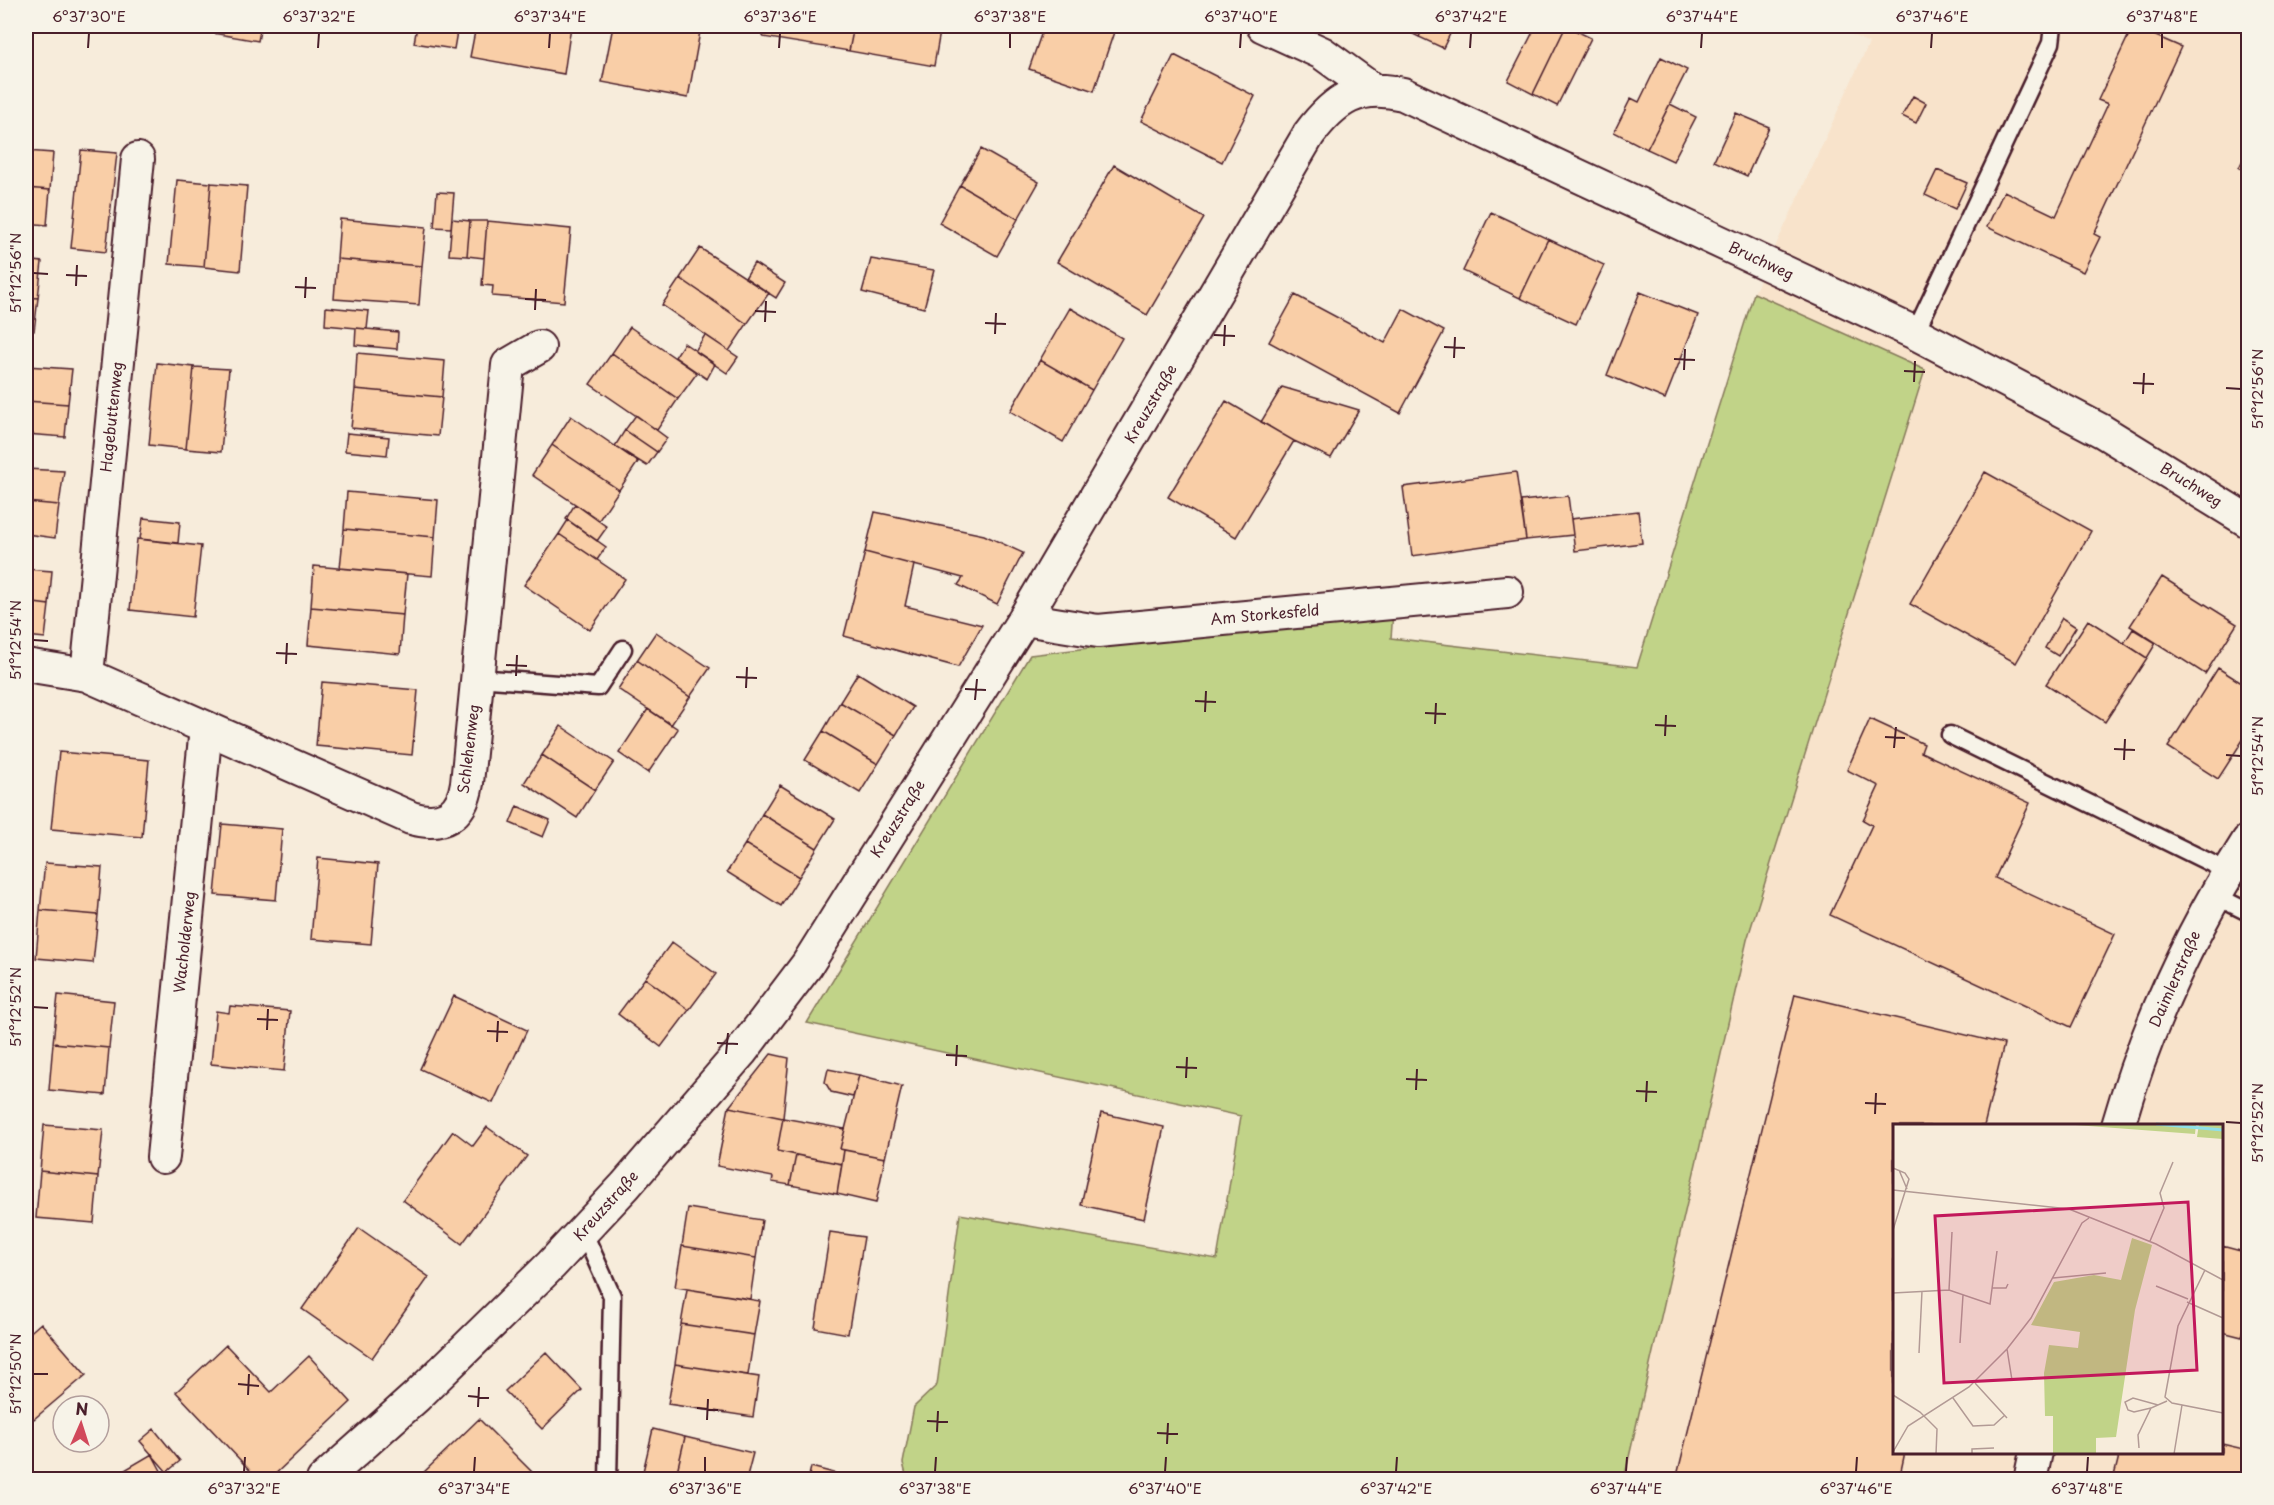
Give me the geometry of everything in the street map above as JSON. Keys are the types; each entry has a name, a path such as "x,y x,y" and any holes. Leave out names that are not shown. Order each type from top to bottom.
{"street":[{"name":"Bruchweg","path":"1263,26 1322,52 1373,90 1387,90 1403,94 1915,333 2102,431 2248,520"},
{"name":"Kreuzstraße","path":"323,1479 417,1396 551,1265 741,1052 807,965 1024,619 1309,134 1323,116 1338,103 1350,95 1373,90"},
{"name":"Hagebuttenweg","path":"87,675 138,159"},
{"name":"Schlehenweg","path":"26,665 87,675 411,818 426,822 445,819 457,810 464,799 508,365 539,347"},
{"name":"Am Storkesfeld","path":"1024,619 1098,631 1507,592"},
{"name":"Wacholderweg","path":"163,1157 206,728"},
{"name":"Daimlerstraße","path":"2118,1124 2159,1014 2185,953 2221,884 2248,841"},
{"path":"2030,1479 2036,1454"}],"lane":[{"path":"1915,333 2051,43 2053,26"},
{"path":"477,678 598,687 623,649"},
{"path":"1950,735 2221,884 2248,912"},
{"path":"583,1231 612,1296 608,1479"}],"shaded area":[{"path":"1833,26 2248,26 2248,1479 1624,1480 1747,940 1924,370 1754,293 1869,43"}],"green space":[{"path":"1754,293 1925,370 1747,940 1624,1479 907,1479 903,1463 914,1407 937,1385 960,1214 1217,1259 1241,1116 807,1023 1030,655 1393,612 1391,638 1637,667"}],"building":[{"path":"213,26 261,26 258,41 212,33"},
{"path":"417,26 458,26 454,49 414,43"},
{"path":"476,26 571,26 564,74 470,57"},
{"path":"613,26 701,26 688,98 602,82"},
{"path":"765,26 854,26 849,51 763,37"},
{"path":"854,26 941,26 934,66 849,51"},
{"path":"1044,26 1095,26 1114,32 1094,91 1029,69"},
{"path":"1397,26 1424,26 1419,37"},
{"path":"1424,26 1454,26 1443,48 1419,37"},
{"path":"1536,26 1566,26 1533,94 1508,81"},
{"path":"1566,26 1591,38 1557,106 1533,94"},
{"path":"2133,26 2181,47 2094,234 2100,237 2083,272 1987,227 2004,191 2056,216 2108,104 2098,100"},
{"path":"1174,55 1255,96 1222,162 1141,121"},
{"path":"1661,57 1687,70 1647,149 1614,132 1631,98 1639,102"},
{"path":"1913,96 1926,103 1916,123 1902,116"},
{"path":"1670,104 1696,117 1673,161 1647,149"},
{"path":"1736,113 1769,127 1747,176 1714,161"},
{"path":"981,149 1039,182 1018,219 960,185"},
{"path":"2248,149 2248,172 2239,168"},
{"path":"81,150 117,153 106,252 71,248"},
{"path":"26,151 53,153 50,190 26,188"},
{"path":"1114,165 1204,218 1147,315 1057,262"},
{"path":"1937,170 1967,183 1955,209 1925,195"},
{"path":"177,180 211,183 204,267 169,264"},
{"path":"211,183 247,186 240,271 204,267"},
{"path":"960,185 1018,219 997,256 939,223"},
{"path":"26,188 50,190 47,225 26,223"},
{"path":"437,192 454,193 451,228 434,227"},
{"path":"1491,212 1548,239 1520,298 1463,271"},
{"path":"340,219 426,227 422,266 337,259"},
{"path":"452,219 470,221 467,256 449,255"},
{"path":"470,221 487,221 484,258 467,256"},
{"path":"487,221 571,229 564,302 492,296 493,286 482,285"},
{"path":"1548,239 1604,265 1576,324 1520,298"},
{"path":"700,248 769,293 747,324 680,278"},
{"path":"337,259 422,266 419,305 334,299"},
{"path":"871,259 934,270 924,308 862,292"},
{"path":"26,260 42,262 38,298 26,297"},
{"path":"754,263 785,283 776,298 745,278"},
{"path":"680,278 747,324 729,351 662,305"},
{"path":"1640,292 1698,315 1665,399 1607,375"},
{"path":"1295,295 1385,343 1403,309 1444,331 1400,413 1269,342"},
{"path":"26,297 38,298 34,331 26,330"},
{"path":"326,307 369,311 367,329 325,325"},
{"path":"1070,308 1122,338 1092,390 1040,360"},
{"path":"630,327 697,373 678,399 612,353"},
{"path":"356,328 398,332 397,349 355,345"},
{"path":"705,335 738,357 727,373 695,351"},
{"path":"684,343 715,364 707,379 675,357"},
{"path":"357,353 445,361 442,397 355,389"},
{"path":"612,353 678,399 657,430 590,384"},
{"path":"1040,360 1092,390 1063,442 1010,411"},
{"path":"157,363 194,367 186,449 149,445"},
{"path":"26,366 72,369 68,404 26,401"},
{"path":"194,367 229,369 221,452 186,449"},
{"path":"1282,387 1359,410 1331,458 1294,441 1261,422"},
{"path":"355,389 442,397 438,436 351,428"},
{"path":"26,401 68,404 65,437 26,434"},
{"path":"1226,401 1294,441 1236,537 1168,497"},
{"path":"636,415 667,438 657,452 625,430"},
{"path":"571,416 638,462 619,490 552,445"},
{"path":"625,430 657,452 647,466 615,446"},
{"path":"347,433 389,437 387,455 345,451"},
{"path":"26,434 30,435 27,469 26,469"},
{"path":"552,445 619,490 599,520 532,475"},
{"path":"26,469 64,471 59,505 26,502"},
{"path":"1516,472 1526,540 1412,556 1403,487"},
{"path":"1985,472 2091,531 2016,663 1910,604"},
{"path":"347,492 438,500 435,537 344,529"},
{"path":"1568,496 1573,535 1526,540 1521,501"},
{"path":"26,502 59,505 55,538 26,534"},
{"path":"575,504 607,527 597,541 566,519"},
{"path":"1638,511 1642,543 1575,551 1571,519"},
{"path":"875,512 984,535 1023,553 997,604 958,585 963,578 865,552"},
{"path":"143,518 180,522 178,543 140,539"},
{"path":"568,520 606,547 597,560 559,534"},
{"path":"344,529 435,537 432,576 340,568"},
{"path":"559,534 625,579 590,630 524,585"},
{"path":"137,539 201,546 193,617 130,610"},
{"path":"865,552 914,565 905,606 982,625 958,667 844,636"},
{"path":"314,566 407,574 403,615 311,607"},
{"path":"26,569 52,571 49,605 26,602"},
{"path":"2162,577 2237,624 2205,674 2130,626"},
{"path":"26,602 49,605 45,638 26,636"},
{"path":"311,607 403,615 400,654 308,645"},
{"path":"2062,618 2076,627 2058,656 2045,648"},
{"path":"2088,620 2147,658 2105,722 2046,684"},
{"path":"2133,629 2156,643 2147,658 2124,643"},
{"path":"656,632 710,668 690,697 637,660"},
{"path":"637,660 690,697 671,725 618,689"},
{"path":"2218,668 2248,687 2248,732 2218,779 2168,747"},
{"path":"858,673 913,707 896,735 840,702"},
{"path":"322,682 418,690 412,755 316,746"},
{"path":"840,702 896,735 878,764 823,731"},
{"path":"648,709 678,729 648,773 619,753"},
{"path":"1870,719 1924,744 1921,752 2030,803 1995,878 2115,934 2071,1027 1830,915 1872,825 1863,820 1879,786 1847,770"},
{"path":"561,726 614,762 595,790 542,755"},
{"path":"823,731 878,764 860,793 805,760"},
{"path":"59,752 149,760 142,837 51,829"},
{"path":"542,755 595,790 577,818 524,783"},
{"path":"780,785 835,819 817,848 762,814"},
{"path":"517,806 550,820 543,837 510,823"},
{"path":"762,814 817,848 799,877 745,844"},
{"path":"222,824 282,829 276,900 215,895"},
{"path":"745,844 799,877 781,906 727,872"},
{"path":"318,858 378,864 371,944 311,939"},
{"path":"45,863 102,867 98,915 40,910"},
{"path":"40,910 98,915 93,963 36,958"},
{"path":"672,942 716,974 689,1010 645,978"},
{"path":"645,978 689,1010 661,1047 618,1014"},
{"path":"1795,994 2004,1044 1984,1124 1893,1124 1893,1454 1905,1454 1899,1480 1676,1480"},
{"path":"58,995 114,1001 109,1048 53,1043"},
{"path":"454,996 527,1030 493,1103 420,1069"},
{"path":"230,1006 290,1011 284,1071 211,1064 216,1011 229,1013"},
{"path":"53,1043 109,1048 105,1095 49,1090"},
{"path":"771,1054 789,1058 783,1118 729,1107"},
{"path":"828,1069 859,1075 853,1097 831,1092 825,1082"},
{"path":"859,1075 902,1086 885,1158 840,1149"},
{"path":"729,1107 783,1118 777,1151 796,1155 790,1185 772,1182 773,1177 717,1166"},
{"path":"1101,1113 1164,1127 1144,1219 1081,1205"},
{"path":"783,1118 845,1129 840,1149 844,1150 842,1164 777,1151"},
{"path":"44,1125 103,1130 98,1177 40,1171"},
{"path":"487,1127 527,1156 462,1244 403,1200 453,1131 473,1146"},
{"path":"844,1150 885,1158 876,1203 837,1194"},
{"path":"796,1155 842,1164 837,1194 790,1185"},
{"path":"40,1171 98,1177 94,1223 36,1218"},
{"path":"688,1208 762,1220 756,1258 682,1246"},
{"path":"359,1228 429,1277 372,1358 302,1309"},
{"path":"830,1232 864,1237 848,1334 815,1328"},
{"path":"682,1246 756,1258 750,1299 675,1287"},
{"path":"2223,1246 2248,1253 2248,1312 2242,1337 2223,1332"},
{"path":"687,1289 760,1301 754,1335 681,1324"},
{"path":"41,1323 86,1375 64,1394 51,1394 51,1405 34,1419 26,1409 26,1336"},
{"path":"681,1324 754,1335 748,1375 675,1364"},
{"path":"226,1345 271,1392 309,1356 351,1402 269,1480 259,1480 176,1392"},
{"path":"546,1352 582,1390 542,1429 505,1391"},
{"path":"675,1364 759,1377 753,1417 668,1404"},
{"path":"479,1419 533,1473 526,1480 426,1480 421,1475"},
{"path":"154,1429 180,1461 167,1472 140,1441"},
{"path":"653,1429 685,1437 675,1480 641,1480"},
{"path":"685,1437 753,1453 746,1480 675,1480"},
{"path":"2223,1444 2248,1450 2248,1480 2113,1480 2120,1454 2223,1454"},
{"path":"152,1454 166,1480 121,1480 118,1474"},
{"path":"811,1467 861,1480 808,1480"}]}
